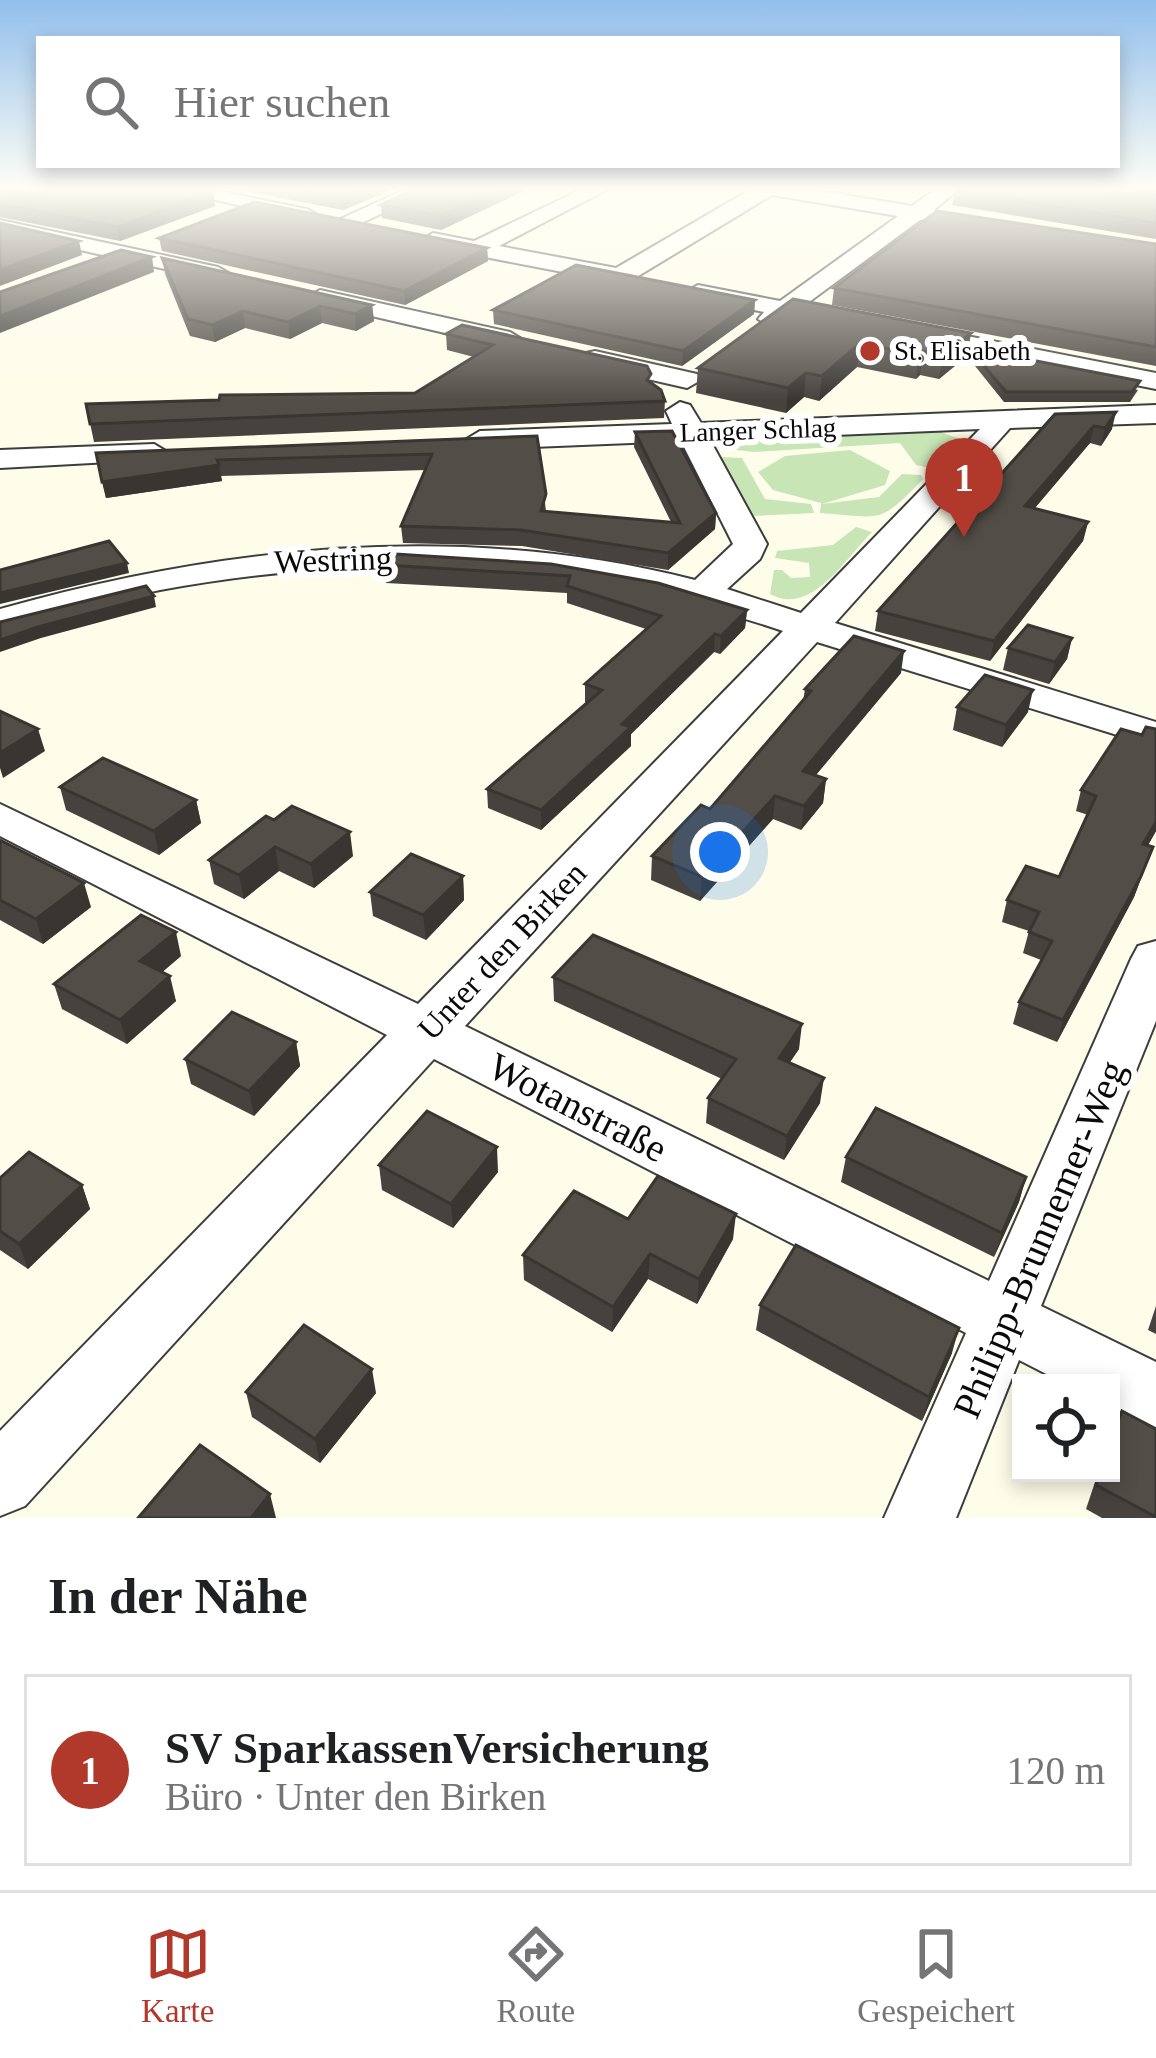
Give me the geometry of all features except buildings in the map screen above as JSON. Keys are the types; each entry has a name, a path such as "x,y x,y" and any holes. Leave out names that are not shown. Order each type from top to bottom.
{"street":[{"path":"82,268 106,259"},
{"path":"149,259 245,280"},
{"path":"532,259 1156,381"},
{"path":"619,276 648,259"},
{"path":"752,333 853,259"},
{"path":"286,290 536,346"},
{"path":"579,356 687,380"},
{"path":"687,380 690,433 750,544 748,552 701,594"},
{"path":"626,435 633,421 687,380"},
{"name":"Langer Schlag","path":"460,441 1156,414"},
{"name":"Unter den Birken","path":"0,1481 996,430 988,420"},
{"path":"0,459 175,452"},
{"name":"Westring","path":"0,620 198,571 367,556 553,565 650,580 701,594 1156,735"},
{"name":"Wotanstraße","path":"0,818 1156,1396"},
{"name":"Philipp-Brunnemer-Weg","path":"920,1518 1156,959"}],"green space":[{"path":"941,432 960,439 930,468 916,465 900,443 754,452 718,448 714,441"},
{"path":"850,450 890,471 885,485 822,504 879,497 902,474 923,479 887,511 856,516 820,513 821,503 773,490 758,472 785,456"},
{"path":"720,457 742,458 765,499 811,504 814,513 751,516"},
{"path":"856,527 872,532 826,582 799,598 770,594 774,570 791,578 810,577 809,563 775,558 777,551 833,545"}],"place":[{"name":"St. Elisabeth","path":"870,351"},
{"name":"SV SparkassenVersicherung","path":"964,537"}]}
